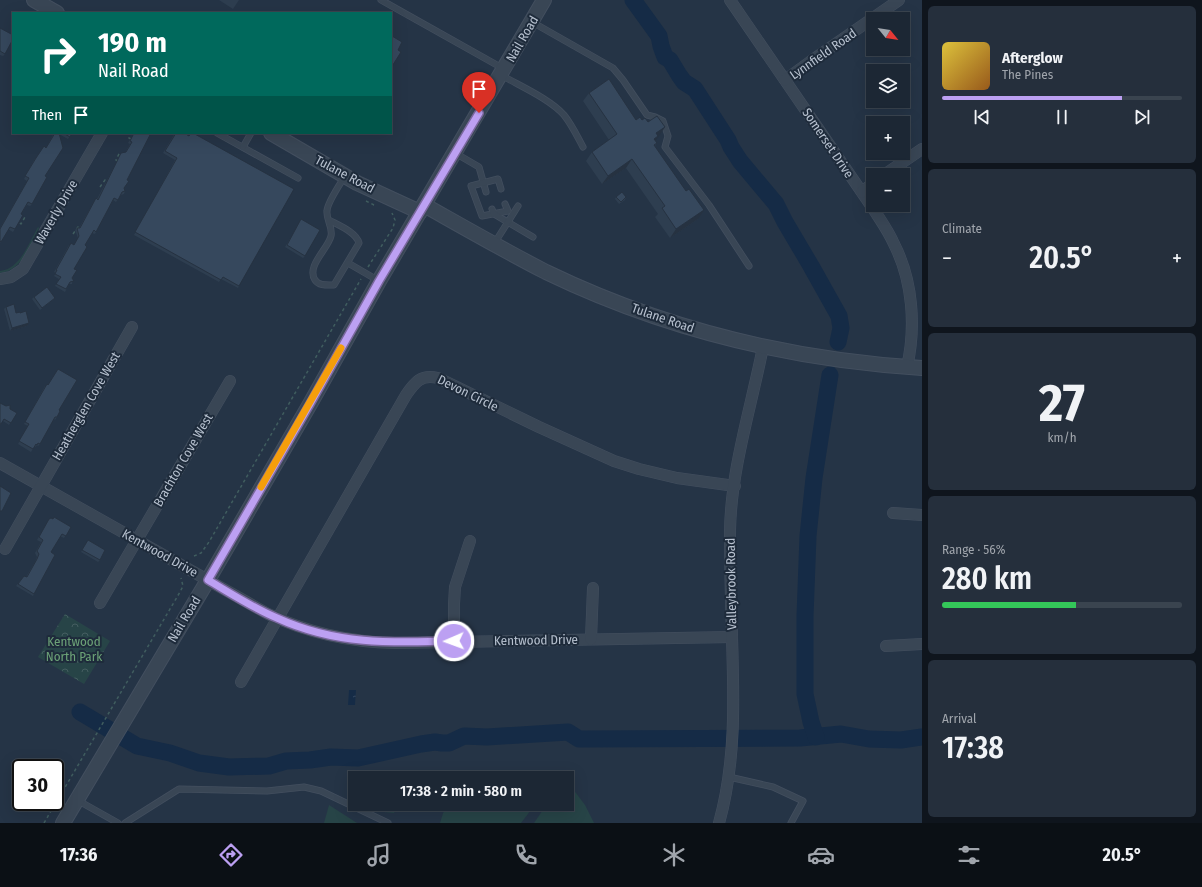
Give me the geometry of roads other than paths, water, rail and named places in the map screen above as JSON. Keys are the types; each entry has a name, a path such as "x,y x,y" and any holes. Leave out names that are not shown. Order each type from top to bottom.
{"street":[{"path":"34,0 55,12"},
{"name":"Nail Road","path":"63,823 123,720 208,580 379,281 544,0"},
{"name":"Somerset Drive","path":"730,0 862,192 893,241 905,274 912,316 910,356 907,367"},
{"name":"Lynnfield Road","path":"785,80 892,2"},
{"name":"Waverly Drive","path":"0,280 11,277 23,269 101,134"},
{"name":"Tulane Road","path":"273,134 345,175 422,208 546,272 632,308 707,333 763,347 820,357 922,368"},
{"path":"894,168 922,149"},
{"path":"862,192 866,188"},
{"name":"Heatherglen Cove West","path":"5,549 132,327"},
{"name":"Valleybrook Road","path":"719,823 729,777 734,716 730,529 738,463 763,347"},
{"name":"Devon Circle","path":"241,682 406,395 416,382 424,377 438,378 614,461 677,478 735,486"},
{"name":"Brachton Cove West","path":"100,603 230,381"},
{"name":"Kentwood Drive","path":"0,462 40,486 278,619 315,632 352,640 395,643 732,637"},
{"path":"893,513 922,515"},
{"path":"454,641 455,587 470,541"},
{"path":"591,639 593,588"},
{"path":"886,646 922,644"}],"lane":[{"path":"381,0 503,72 540,97 563,114 574,129 583,148"},
{"path":"532,21 613,68 647,115 663,121 668,136 665,146 709,205 749,266"},
{"path":"219,134 298,178"},
{"path":"243,147 250,134"},
{"path":"455,153 479,167 486,192"},
{"path":"329,220 357,238 358,243 348,263 334,285 325,286 316,282 313,277 313,268 331,236 331,227 329,220 327,211 345,175"},
{"path":"501,189 498,179 471,186 482,216 493,211 508,210 505,204"},
{"path":"494,244 518,206"},
{"path":"493,211 508,222 533,236"},
{"path":"348,263 379,281"},
{"path":"729,777 773,787 803,801 791,823"},
{"path":"125,823 179,789 267,792 304,787 321,792 388,823"},
{"path":"76,800 108,820 118,823"}],"water":[{"path":"349,690 356,690 355,705 348,705"}],"waterway":[{"path":"633,0 659,36 665,57 670,60 684,82 695,89 740,161 776,204 839,316 841,328 838,342"},
{"path":"816,737 805,694 805,616 808,536 814,478 830,375"},
{"path":"80,712 137,746 170,753 199,763 229,767 269,766 286,761 331,757 358,758 421,744 435,742 449,743 464,736 487,737 568,732 579,739 800,738 841,734 869,739 901,740 922,737"}],"park label":[{"name":"Kentwood North Park","path":"74,648"}]}
